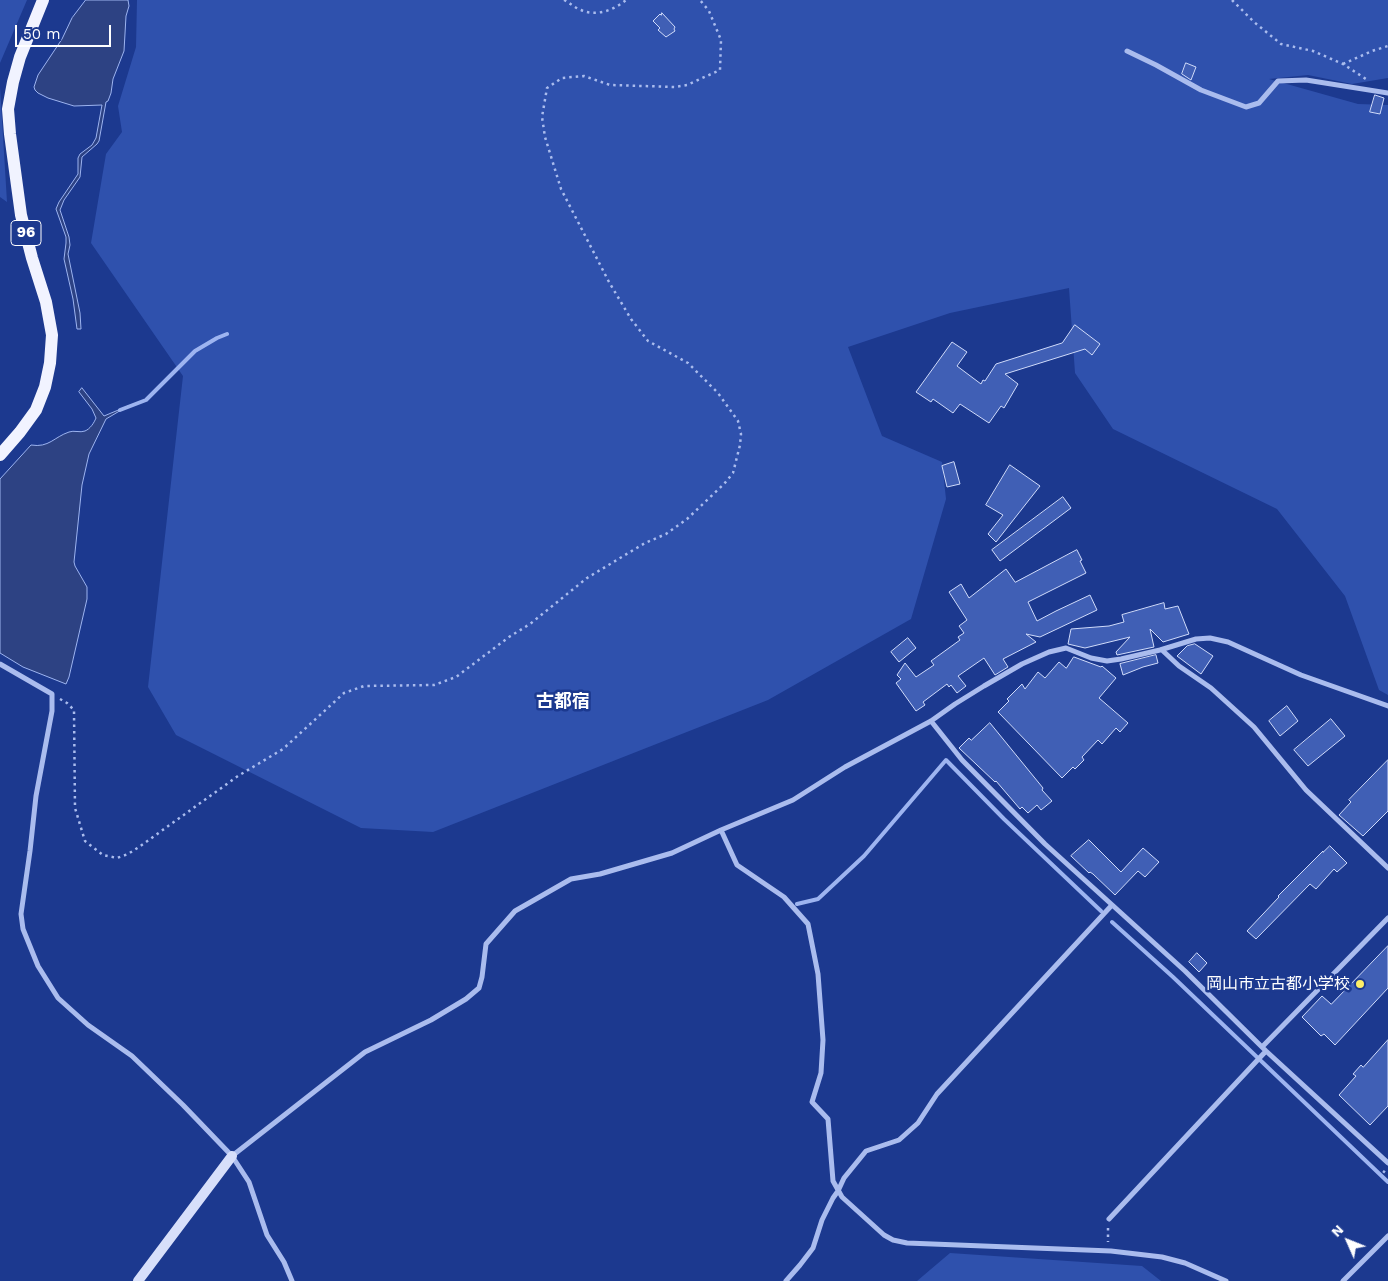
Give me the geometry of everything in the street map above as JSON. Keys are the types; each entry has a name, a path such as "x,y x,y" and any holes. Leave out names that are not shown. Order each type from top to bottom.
{"main road":[{"name":"96","path":"0,455 36,410 45,387 50,363 52,335 46,302 21,216 8,109 20,57 43,0"}],"street":[{"path":"1127,51 1201,90 1246,107 1260,103 1278,81 1306,80 1388,94"},
{"path":"138,1281 232,1156 364,1052 431,1020 466,999 479,988 486,944 515,911 571,879 600,874 672,853 793,800 845,767 931,721 955,704 1022,664 1049,652 1066,648 1092,658 1107,661 1162,650 1196,639 1210,638 1228,642 1300,675 1388,706"},
{"path":"1162,650 1179,666 1211,688 1254,727 1306,790 1388,868"},
{"path":"0,664 52,694 52,712 36,796 21,914 23,929 38,966 58,998 88,1025 132,1056 232,1156 249,1182 267,1235 284,1262 292,1281"},
{"path":"931,721 962,760 1045,844 1184,971 1264,1049 1388,1163"},
{"path":"721,830 737,864 784,897 808,924 818,974 823,1040 821,1073 812,1102 828,1119 833,1181 838,1191 842,1197 884,1235 893,1240 907,1243 1111,1251 1162,1257 1185,1263 1226,1281"},
{"path":"786,1281 813,1248 822,1220 833,1198 844,1178 866,1151 899,1140 918,1124 937,1094 1112,905"},
{"path":"1109,1219 1260,1057 1264,1049 1388,918"},
{"path":"1343,1281 1388,1236"}],"path":[{"path":"564,0 583,11 593,12 610,10 626,0"},
{"path":"52,694 67,703 74,710 74,808 84,841 103,856 117,858 139,847 238,776 283,749 344,694 364,686 434,685 456,677 509,637 530,624 586,578 645,543 666,534 687,519 724,484 733,473 740,444 741,434 738,421 718,393 688,363 648,341 631,319 609,282 561,190 545,137 542,117 547,88 562,78 584,76 610,85 675,87 687,85 720,70 721,40 709,10 700,0"},
{"path":"1232,0 1254,22 1281,44 1312,51 1343,64 1377,86"},
{"path":"1343,64 1388,46"},
{"path":"1109,1219 1107,1239 1111,1251"}],"shaded area":[{"path":"0,0 27,0 0,63"},
{"path":"86,0 128,0 129,6 126,16 124,51 113,79 111,93 106,102 99,141 82,157 80,177 64,200 60,210 69,237 68,254 80,313 81,329 77,329 73,299 64,259 66,237 56,209 78,174 78,158 80,154 92,145 96,138 102,105 74,106 48,98 38,93 34,87 38,75 62,39 72,18"},
{"path":"137,0 1388,0 1388,78 1352,84 1308,75 1269,79 1358,104 1388,105 1388,695 1379,690 1345,596 1277,509 1113,429 1075,373 1069,288 950,313 848,347 882,436 942,462 946,499 911,619 768,700 433,832 361,828 176,735 148,687 183,376 91,243 106,154 122,132 118,106 136,47"},
{"path":"0,87 7,202 0,197"},
{"path":"82,388 104,416 128,406 106,419 89,454 82,485 74,562 87,587 87,599 66,684 23,667 0,653 0,479 31,445 47,444 73,431 83,432 93,424 96,418 92,409 79,392"},
{"path":"950,1253 1142,1266 1161,1281 917,1281"}],"building":[{"path":"662,13 675,27 675,31 666,37 658,30 660,28 653,21"},
{"path":"1186,63 1196,67 1191,80 1182,74"},
{"path":"1375,95 1384,98 1380,114 1370,112"},
{"path":"1075,325 1100,344 1092,355 1085,349 1005,374 1018,384 1004,408 1001,406 989,423 960,404 953,413 933,399 931,402 916,392 952,342 967,352 957,366 981,384 996,364 1062,343"},
{"path":"954,462 960,484 947,487 942,466"},
{"path":"1010,465 1040,486 996,542 988,534 1003,515 986,505"},
{"path":"1063,497 1071,508 1000,561 992,550"},
{"path":"1077,550 1086,573 1028,602 1037,621 1090,595 1097,610 1040,637 1026,634 1036,642 1003,659 1008,667 995,675 984,658 958,676 966,686 957,693 951,685 949,687 947,684 923,702 925,705 916,711 896,683 901,679 897,675 905,663 916,677 934,665 931,661 960,640 958,637 964,633 959,626 967,620 949,592 961,584 969,598 1006,569 1015,582"},
{"path":"1164,603 1165,609 1178,606 1189,634 1163,642 1150,629 1154,647 1117,655 1116,652 1130,637 1085,648 1068,644 1071,629 1109,626 1124,622 1122,615"},
{"path":"908,638 916,648 899,662 891,652"},
{"path":"1195,644 1213,656 1201,674 1177,656 1187,646"},
{"path":"1156,655 1158,663 1123,675 1120,664"},
{"path":"1074,657 1102,666 1116,678 1099,698 1128,723 1120,732 1116,728 1102,744 1098,740 1082,757 1084,760 1075,769 1073,767 1062,778 998,712 1009,701 1007,699 1022,684 1025,689 1038,672 1045,678 1059,662 1066,668"},
{"path":"1287,706 1298,721 1280,736 1269,721"},
{"path":"1331,719 1345,736 1308,766 1294,750"},
{"path":"990,723 1052,801 1041,810 1037,805 1028,813 1022,807 1020,809 996,781 959,748 969,738 971,740"},
{"path":"1388,760 1388,811 1363,836 1339,815 1351,802 1349,800"},
{"path":"1089,840 1121,872 1143,848 1159,862 1145,877 1138,871 1115,895 1071,856"},
{"path":"1330,846 1347,863 1337,872 1334,869 1316,889 1310,884 1256,939 1247,931 1278,896"},
{"path":"1388,946 1388,988 1335,1045 1324,1034 1321,1036 1302,1017 1322,996 1331,1004"},
{"path":"1197,953 1207,963 1199,972 1189,962"},
{"path":"1388,1040 1388,1106 1370,1125 1339,1095 1356,1076 1353,1074 1361,1065 1363,1067"}],"waterway":[{"path":"120,410 146,400 195,351 227,334"},
{"path":"797,904 818,899 864,856 946,760 1004,819 1101,911"},
{"path":"1112,922 1173,977 1388,1182"}],"place":[{"name":"岡山市立古都小学校","path":"1360,984"}],"district":[{"name":"古都宿","path":"563,702"}]}
